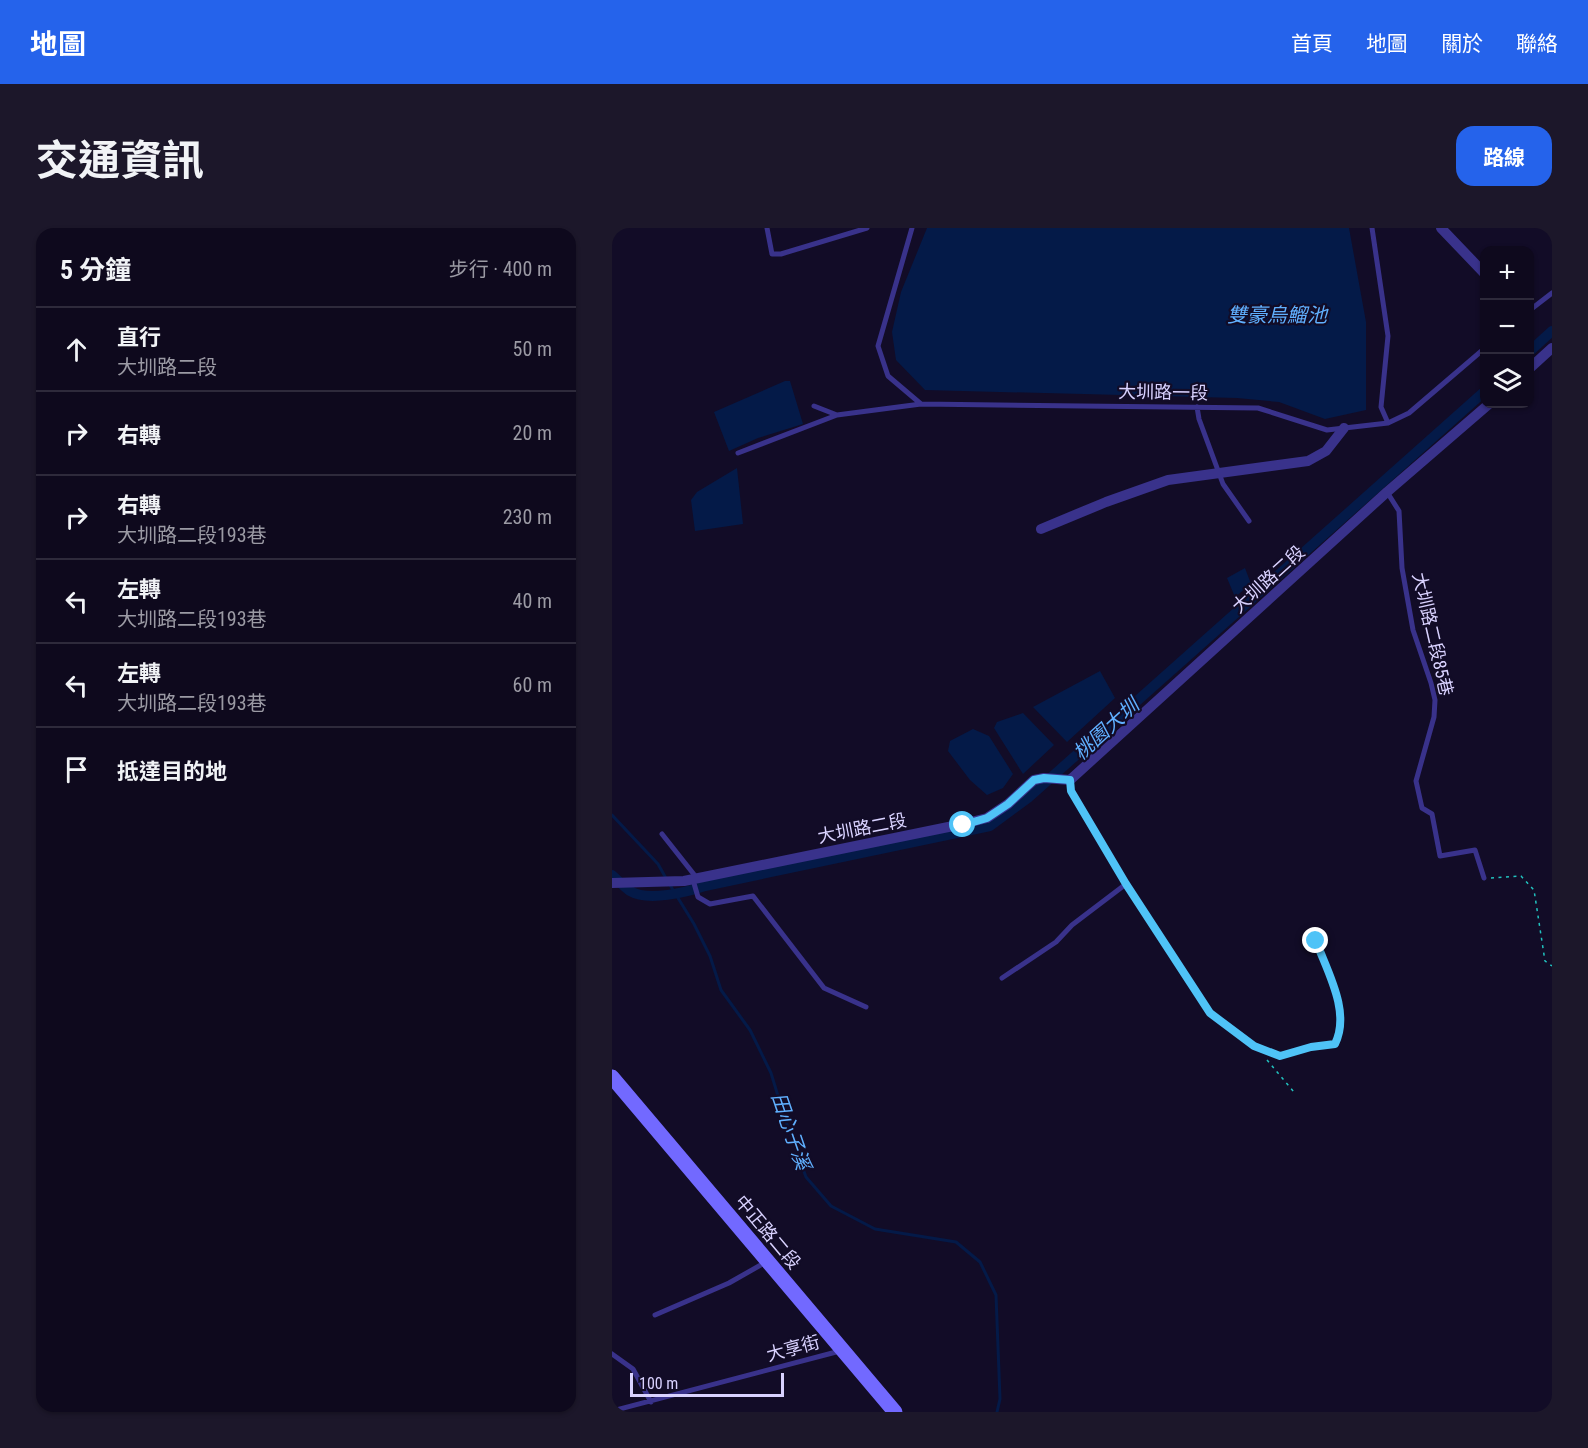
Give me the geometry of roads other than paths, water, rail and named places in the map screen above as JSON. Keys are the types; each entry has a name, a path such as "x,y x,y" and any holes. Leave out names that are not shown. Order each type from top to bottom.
{"main road":[{"name":"中正路二段","path":"612,1077 895,1412"}],"street":[{"path":"1441,228 1480,269"},
{"path":"1534,364 1552,348"},
{"name":"大圳路二段","path":"612,883 692,880 963,825 987,818 1008,804 1034,780 1044,778 1070,780 1388,492 1484,408"},
{"path":"1041,529 1168,480 1308,461 1326,451 1344,428"}],"lane":[{"path":"767,228 772,254 781,254 867,228"},
{"path":"912,228 878,346 888,376 921,404"},
{"path":"1372,228 1388,336 1381,406 1388,423"},
{"path":"1534,307 1552,293"},
{"name":"大圳路一段","path":"814,406 837,415 921,404 1258,408 1327,430 1388,423 1409,413 1480,352"},
{"path":"1197,407 1199,420 1223,484 1249,521"},
{"path":"738,453 837,415"},
{"name":"大圳路二段85巷","path":"1388,492 1398,512 1402,568 1413,630 1435,700 1434,717 1416,781 1422,808 1432,814 1440,856 1475,850 1484,878"},
{"path":"1070,780 1071,791 1126,884 1210,1013 1254,1046 1280,1056 1311,1047 1335,1044 1341,1020 1335,994 1316,941"},
{"path":"662,834 692,880 698,896 710,904 753,896 824,988 866,1007"},
{"path":"1002,978 1056,942 1072,925 1126,884"},
{"path":"655,1315 729,1283 767,1261"},
{"name":"大享街","path":"612,1411 843,1350"},
{"path":"613,1355 633,1369 651,1402"}],"water":[{"name":"雙豪烏鰡池","path":"927,228 1349,228 1366,322 1366,410 1325,419 1279,402 1237,398 925,390 896,360 892,332 901,292"},
{"path":"785,381 790,381 803,424 758,438 729,451 714,412"},
{"path":"737,468 743,524 695,531 691,500 697,492"},
{"path":"1245,568 1251,584 1235,597 1227,578"},
{"path":"1100,671 1115,698 1067,742 1033,707"},
{"path":"1023,713 1054,745 1023,774 994,728 997,722"},
{"path":"973,729 989,736 1013,774 1003,788 987,795 970,780 948,751 950,741"}],"waterway":[{"name":"桃園大圳","path":"1534,347 1552,331"},
{"name":"桃園大圳","path":"612,875 630,891 638,894 668,895 990,826 1028,798 1480,395"},
{"name":"田心子溪","path":"612,815 658,864 667,880"},
{"name":"田心子溪","path":"670,885 710,956 721,990 750,1030 771,1073 806,1177 831,1206 875,1229 956,1242 980,1262 996,1295 1000,1399 997,1412"}]}
